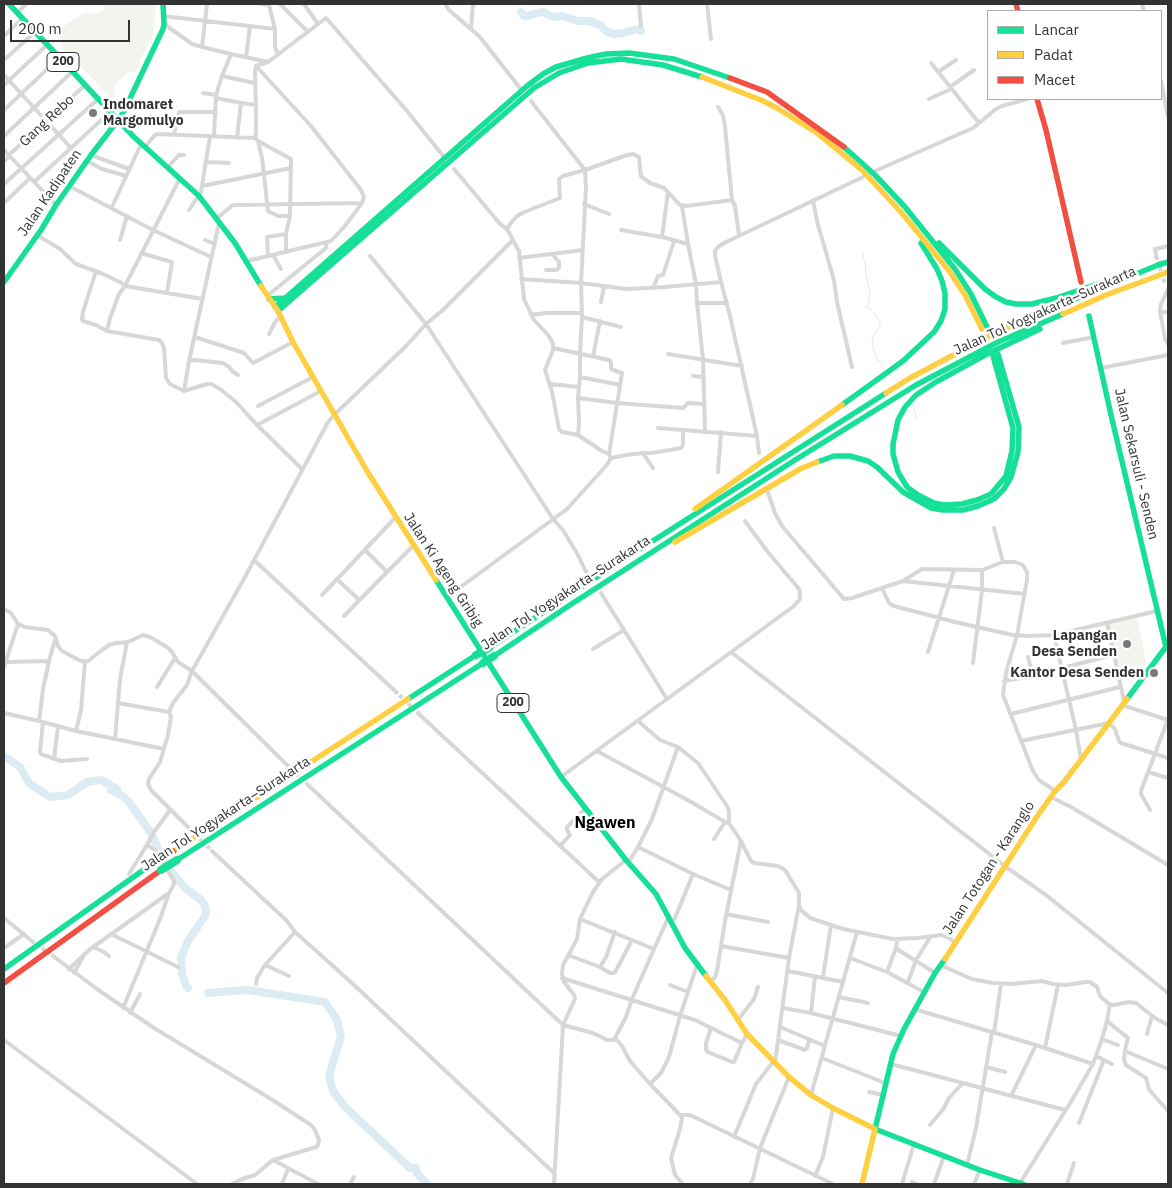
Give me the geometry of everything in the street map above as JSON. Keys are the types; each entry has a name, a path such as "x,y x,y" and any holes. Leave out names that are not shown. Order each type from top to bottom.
{"main road":[{"name":"Jalan Ki Ageng Gribig","path":"9,4 97,100 119,118 134,137 198,196 247,261 278,312 366,471 561,777 627,861 656,894 685,948 725,1000 747,1034 789,1077 811,1095 833,1108 875,1129 1020,1184"},
{"path":"163,4 164,20"},
{"name":"Jalan Kadipaten","path":"4,282 69,186 119,118 162,32 164,20"},
{"path":"278,312 286,301 534,88 559,73 602,60 621,59 663,64 707,78 776,108 817,133 862,169 985,289 1006,302 1032,304 1158,265"},
{"path":"1037,100 1081,282"},
{"path":"903,209 950,272 984,328"},
{"path":"618,563 904,361 934,332 941,321 945,308 946,294 938,269 903,209"},
{"name":"Jalan Tol Yogyakarta–Surakarta","path":"4,969 156,861 489,648 618,563 910,378 995,333 1168,262"},
{"name":"Jalan Tol Yogyakarta–Surakarta","path":"4,983 161,870 795,460 916,385 984,348 1106,295 1168,272"},
{"path":"573,603 802,468 834,456 850,456 868,461 903,492 931,508 963,510 994,499 1012,477 1018,452 1019,427 996,355 1013,428 1012,451 1006,476 990,494 962,504 945,505 934,504 918,496 907,487 898,472 893,454 898,420 905,407 916,395 936,382 1106,295"},
{"path":"268,298 286,301"},
{"name":"Jalan Sekarsuli - Senden","path":"1089,316 1157,611 1168,646"},
{"name":"Jalan Totogan - Karanglo","path":"862,1184 895,1048 914,1009 940,965 1053,794 1168,646"}],"street":[{"path":"4,36 26,4"},
{"path":"202,48 207,4"},
{"path":"260,4 269,4 276,29 275,46 278,54"},
{"path":"280,4 308,32"},
{"path":"304,4 318,24"},
{"path":"445,4 479,36 520,88"},
{"path":"471,30 473,4"},
{"path":"640,4 641,26"},
{"path":"707,4 711,39"},
{"path":"256,66 268,62 326,18 407,111 444,157"},
{"path":"164,20 205,21 276,29"},
{"path":"164,20 192,44 202,48 268,62"},
{"path":"246,56 250,26"},
{"path":"4,60 35,32"},
{"path":"4,85 47,45"},
{"path":"189,210 202,186 216,112 216,97 231,54"},
{"path":"4,110 59,58"},
{"path":"938,72 956,60"},
{"path":"931,63 979,123"},
{"path":"256,66 256,139 264,174 267,204 269,212 278,216 290,216"},
{"path":"247,261 333,239 362,203 364,197 357,184 311,126 256,66"},
{"path":"929,99 951,88 974,70"},
{"path":"4,136 72,72"},
{"path":"4,75 71,148"},
{"path":"222,76 256,83"},
{"name":"Gang Rebo","path":"4,161 84,86"},
{"path":"1162,86 1168,117"},
{"path":"203,93 240,103 256,105"},
{"path":"4,184 97,100"},
{"path":"876,171 950,139 979,123 1002,106 1023,100"},
{"path":"531,101 585,170 578,435"},
{"path":"237,138 240,103"},
{"path":"718,107 724,121 732,200 735,206 739,235"},
{"path":"34,182 110,112"},
{"path":"174,134 178,112 216,112"},
{"path":"112,207 129,169 143,145 155,134 256,139 291,159 290,216 286,234 286,252"},
{"path":"4,150 56,205"},
{"path":"506,229 522,213 560,198 558,184 563,176 627,155 635,154 640,158 641,176 650,183 659,185 682,206 732,200"},
{"path":"168,167 179,155 184,155"},
{"path":"89,158 129,169"},
{"path":"89,158 102,169 126,176"},
{"path":"206,162 229,162"},
{"path":"202,186 291,168"},
{"path":"454,169 506,229 518,251 524,299 537,324 549,336 553,348 545,368 559,428 562,432 578,435 610,456 652,453 681,448 683,445 683,431"},
{"path":"759,453 742,366 715,251 720,245 739,235 863,177"},
{"path":"4,203 30,178"},
{"path":"107,331 119,294 125,286 180,178"},
{"path":"69,186 153,230 211,257"},
{"path":"662,237 668,192"},
{"path":"813,200 818,225 834,280 837,302 852,367"},
{"path":"184,391 189,360 215,244 218,221 233,205 362,203"},
{"path":"584,204 608,214"},
{"path":"682,206 696,284 703,359 705,431"},
{"path":"120,240 127,216"},
{"path":"621,230 662,237 688,244"},
{"path":"281,269 271,256 267,237 286,234"},
{"path":"37,235 60,249 76,264 96,271 125,286 203,299"},
{"path":"205,240 215,244"},
{"path":"190,829 170,810 148,784 158,766 164,748 171,717 169,712 173,703 187,685 192,671 328,422 513,240"},
{"path":"654,288 658,277 664,275 674,240"},
{"path":"268,298 326,248 327,242"},
{"path":"1156,256 1155,249 1168,246"},
{"path":"519,258 583,250"},
{"path":"141,253 172,262 167,294"},
{"path":"546,270 556,270 559,268 559,262 552,254"},
{"path":"370,256 426,324 553,519 564,530 586,570"},
{"path":"96,271 84,309 82,319 85,322 107,331 161,341 164,348 167,380 174,387 184,391 203,384 211,384 226,393 302,469"},
{"path":"521,279 581,283 627,289 721,282"},
{"path":"1167,286 1160,312 1168,344"},
{"path":"601,302 604,287"},
{"path":"697,303 727,303"},
{"path":"269,334 278,312"},
{"path":"1160,312 1168,312"},
{"path":"531,315 546,313 582,315 621,326"},
{"path":"593,356 600,321"},
{"path":"195,337 244,353 253,363 293,342"},
{"path":"1063,343 1094,337"},
{"path":"446,597 572,505 606,466 610,456 622,372 611,369 610,361 553,348"},
{"path":"668,354 742,366"},
{"path":"1101,368 1168,354"},
{"path":"189,360 223,363 238,374"},
{"path":"693,376 704,377"},
{"path":"258,406 313,377"},
{"path":"580,377 620,385"},
{"path":"550,384 579,387"},
{"path":"257,425 321,392"},
{"path":"578,398 683,408 687,404 704,404"},
{"path":"658,428 757,436"},
{"path":"718,472 721,432"},
{"path":"643,453 653,468"},
{"path":"768,493 775,514 782,526 843,598 848,599 903,581 922,570 982,570 1003,562 1022,563 1028,576 1017,636 1004,681 1003,696 1030,765 1036,776 1053,794 1071,807 1168,865"},
{"path":"322,595 395,518"},
{"path":"561,777 794,606 800,599 799,589 745,521"},
{"path":"994,528 1003,562"},
{"path":"344,616 414,545"},
{"path":"365,550 387,572"},
{"path":"254,560 395,691"},
{"path":"928,652 954,570"},
{"path":"973,663 982,590 982,570"},
{"path":"337,579 359,600"},
{"path":"903,581 1025,594"},
{"path":"882,588 891,604 939,618 1017,636 1054,635 1157,611"},
{"path":"601,593 667,699"},
{"path":"4,609 11,613 18,624 25,627 48,630 55,636 58,646 62,651 85,662 109,645 127,642 141,635 147,636 167,647 180,664 192,671 287,764"},
{"path":"1107,623 1123,704 1168,719 1141,791 1150,810"},
{"path":"18,624 4,665 48,661"},
{"path":"593,649 624,630"},
{"path":"1054,635 1081,759"},
{"path":"56,639 48,661 41,699 40,753 61,760 87,759"},
{"path":"115,739 120,679 127,642"},
{"path":"731,652 1006,867 1046,895 1168,993"},
{"path":"1004,681 1033,676 1114,655"},
{"path":"1028,657 1033,676"},
{"path":"157,687 176,658"},
{"path":"76,731 81,710 85,662"},
{"path":"1011,714 1120,686"},
{"path":"118,703 169,712"},
{"path":"4,714 76,731 164,748"},
{"path":"419,714 599,882"},
{"path":"638,721 660,740 678,747 698,763 727,806 729,811 727,823 714,839"},
{"path":"1021,741 1109,723 1115,729 1118,741 1121,743 1168,758"},
{"path":"54,759 58,727"},
{"path":"554,1184 563,1025 576,999 562,978 563,965 576,939 580,919 599,882 627,861 638,847 652,819 678,747"},
{"path":"598,751 727,823 741,841 751,861 778,866 785,870 799,893 799,905 789,958 774,1063 756,1084 734,1137"},
{"path":"1148,772 1168,778"},
{"path":"307,784 563,1025 593,1033 607,1040 615,1038 626,1017 654,948 670,919 675,918 693,874"},
{"path":"560,846 570,835 567,827 585,809"},
{"path":"129,874 154,832 170,810"},
{"path":"711,981 716,971 741,841"},
{"path":"123,1008 174,884 174,880 155,850 147,845"},
{"path":"638,847 731,890"},
{"path":"212,851 287,921 295,932 554,1173"},
{"path":"69,968 93,947 169,893"},
{"path":"799,905 801,910 810,918 857,932 898,939 944,936 955,943"},
{"path":"726,914 768,922"},
{"path":"4,918 33,942"},
{"path":"580,919 654,948"},
{"path":"823,977 831,925"},
{"path":"256,984 266,965 295,932"},
{"path":"600,967 606,957 615,932"},
{"path":"811,1095 857,932"},
{"path":"4,948 24,934"},
{"path":"111,934 178,967"},
{"path":"908,982 916,960 931,936"},
{"path":"887,972 898,939"},
{"path":"568,955 610,972 615,972 632,940"},
{"path":"721,946 789,958"},
{"path":"93,947 109,956"},
{"path":"896,948 935,973"},
{"path":"74,973 84,954"},
{"path":"54,956 74,973 123,1008 271,1099 313,1128 319,1140 316,1147 273,1160 254,1175 242,1178 232,1184"},
{"path":"850,958 887,972 924,992"},
{"path":"266,965 289,976"},
{"path":"650,1084 661,1073 669,1057 697,965"},
{"path":"940,965 979,981 1001,984 1042,982 1066,985 1090,982 1097,987 1103,1000 1110,1004 1134,1002 1152,1016 1168,1025"},
{"path":"788,971 843,982"},
{"path":"811,1013 815,976"},
{"path":"562,978 695,1020 742,1043"},
{"path":"967,1165 976,1128 1001,984"},
{"path":"1045,1048 1058,984"},
{"path":"670,985 688,992"},
{"path":"738,1020 754,999 758,987"},
{"path":"130,1012 140,994"},
{"path":"839,997 868,1003"},
{"path":"1020,1184 1093,1064 1102,1039 1110,1004"},
{"path":"783,1008 811,1013 901,1036"},
{"path":"914,1009 1093,1064"},
{"path":"1147,1034 1152,1016"},
{"path":"1107,1021 1128,1038 1124,1059 1126,1065 1146,1078 1150,1091 1168,1109"},
{"path":"780,1027 825,1046"},
{"path":"711,1028 706,1047 708,1052 732,1062 734,1062 747,1034"},
{"path":"615,1038 630,1061 682,1118 671,1158 675,1175 683,1184"},
{"path":"1102,1039 1118,1045"},
{"path":"4,1040 197,1184"},
{"path":"778,1040 805,1050 809,1040"},
{"path":"1011,1096 1036,1045"},
{"path":"1125,1051 1168,1069"},
{"path":"1096,1056 1112,1064"},
{"path":"822,1058 886,1083"},
{"path":"1078,1123 1104,1060"},
{"path":"891,1064 1066,1110"},
{"path":"986,1067 1005,1072"},
{"path":"750,1184 753,1179 760,1148 789,1077"},
{"path":"930,1125 962,1084"},
{"path":"869,1092 883,1094"},
{"path":"815,1176 823,1157 833,1108"},
{"path":"680,1115 690,1115 833,1184"},
{"path":"902,1184 914,1144"},
{"path":"934,1184 944,1156"},
{"path":"273,1160 318,1184"},
{"path":"1067,1184 1074,1163"},
{"path":"282,1184 288,1169"},
{"path":"974,1184 980,1170"},
{"path":"350,1184 354,1177"},
{"path":"912,1182 917,1184"}],"shaded area":[{"path":"104,4 156,4 154,33 140,60 138,68 134,72 128,72 114,86 115,94 113,100 60,45 61,28 84,13 94,14 105,10"},
{"name":"Lapangan Desa Senden","path":"1137,617 1147,665 1117,671 1107,624"}],"waterway":[{"path":"521,12 524,16 544,12 555,17 562,16 578,21 590,21 601,26 607,32 615,34 637,29 641,31"},
{"path":"863,253 870,293 866,307 870,308 880,322 880,326 873,336 872,344 877,360 882,363 881,366 884,369"},
{"path":"889,374 899,383"},
{"path":"913,404 917,419"},
{"path":"4,756 20,767 29,783 50,797 68,795 87,782 101,780 117,789"},
{"path":"111,790 123,796 129,802 151,833 160,853 172,872 185,888 201,900 205,906 205,916 188,941 181,957 182,974 188,988"},
{"path":"208,993 248,990 325,1002 337,1020 341,1036 329,1076 333,1091 345,1107 410,1168 416,1168 416,1172 427,1184"},
{"path":"1025,1182 1031,1184"}],"tunnel":[{"path":"1156,256 1165,284"},
{"path":"585,570 593,581"},
{"path":"395,691 419,714"},
{"path":"287,765 303,780"},
{"path":"190,829 212,851"},
{"path":"37,945 53,956"}],"traffic: fast":[{"path":"9,4 134,137 199,196 235,243 261,286"},
{"path":"119,119 163,29 163,4"},
{"path":"275,307 527,86 556,67 606,54 629,53 674,59 730,78"},
{"path":"278,311 534,88 559,73 588,63 621,59 663,65 702,77"},
{"path":"4,282 91,155 119,119"},
{"path":"844,147 875,175 905,207 955,269 971,294 987,327"},
{"path":"842,405 903,361 934,332 941,321 945,309 945,293 942,281 921,243"},
{"path":"939,243 985,289 1006,302 1016,304 1032,304 1056,298 1118,277"},
{"path":"1029,318 1168,262"},
{"path":"269,299 285,298"},
{"path":"494,656 795,460 916,385 998,342 1063,314"},
{"path":"1089,316 1166,647"},
{"path":"993,356 1013,428 1012,451 1006,476 991,494 977,500 962,504 945,505 934,503 907,487 898,472 893,454 893,444 898,420 905,407 916,395 936,382 987,354 1040,329"},
{"path":"817,462 834,456 850,456 868,461 903,492 931,508 963,510 994,499 1004,489 1011,477 1018,452 1019,427 998,354"},
{"path":"489,648 618,563 886,393"},
{"path":"436,580 561,777 626,860 656,894 685,948 706,976"},
{"path":"1127,699 1168,644"},
{"path":"476,655 489,648"},
{"path":"408,699 476,655"},
{"path":"483,663 494,656"},
{"path":"177,860 483,663"},
{"path":"161,870 177,860"},
{"path":"4,969 156,861"},
{"path":"945,959 935,973 904,1029 893,1054 875,1129 980,1170 1023,1184"}],"traffic: slow":[{"path":"702,77 777,108 817,133 861,169 901,212 950,272 965,295 982,329"},
{"path":"1063,314 1106,295 1168,272"},
{"path":"261,286 278,311 293,342 367,471 436,580"},
{"path":"886,393 910,378 995,333 1029,318"},
{"path":"695,509 842,405"},
{"path":"675,542 802,468 817,462"},
{"path":"172,852 408,699"},
{"path":"945,959 1036,818 1127,699"},
{"path":"706,976 725,1000 747,1034 789,1077 811,1095 875,1129 862,1184"}],"traffic: jam":[{"path":"1016,4 1018,10"},
{"path":"730,78 767,92 844,147"},
{"path":"1037,100 1081,282"},
{"path":"156,861 172,852"},
{"path":"4,983 161,870"}],"place":[{"name":"Indomaret Margomulyo","path":"93,113"},
{"name":"Lapangan Desa Senden","path":"1127,644"},
{"name":"Kantor Desa Senden","path":"1154,673"}],"district":[{"name":"Ngawen","path":"605,823"}]}
